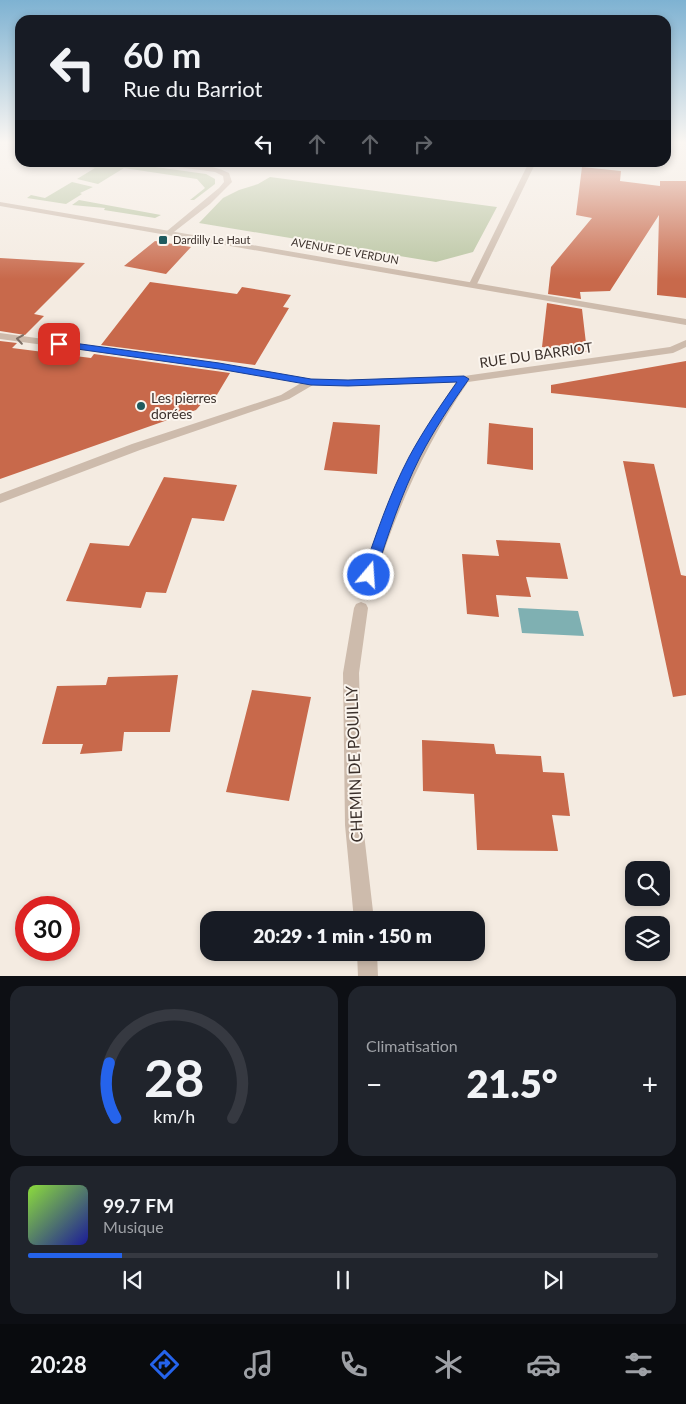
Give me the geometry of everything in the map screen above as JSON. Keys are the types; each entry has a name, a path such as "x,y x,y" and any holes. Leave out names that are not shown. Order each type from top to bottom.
{"street":[{"path":"170,233 192,218 222,189"},
{"path":"473,284 520,189"},
{"name":"AVENUE DE VERDUN","path":"0,204 686,322"},
{"name":"RUE DU BARRIOT","path":"0,336 219,366 311,382 348,383 464,379 673,350 686,343"},
{"path":"369,575 391,510 414,457 443,408 464,379"},
{"path":"0,499 136,447 284,397 311,382"},
{"name":"CHEMIN DE POUILLY","path":"361,608 351,673 354,825 363,911"},
{"path":"367,961 368,976"}],"green space":[{"path":"61,189 90,189 80,193 82,194 66,204 27,198 31,195 45,198"},
{"path":"204,189 209,189 194,200 190,200"},
{"path":"357,189 497,207 473,252 436,262 199,223 223,198 239,190"},
{"path":"79,200 161,215 155,218 104,210 105,208 72,205"}],"water":[{"path":"518,608 578,611 584,636 522,633"}],"building":[{"path":"579,189 686,189 686,298 657,295 659,215 610,291 580,292 581,299 548,294 551,267 592,218 576,215"},
{"path":"155,241 191,247 166,274 124,266"},
{"path":"0,258 85,263 34,314 44,316 25,335 0,331"},
{"path":"150,282 237,294 242,287 291,295 283,307 289,308 255,365 101,345"},
{"path":"547,303 582,309 587,352 542,347"},
{"path":"0,341 17,343 12,348 91,358 94,354 230,373 212,403 203,402 196,410 0,479"},
{"path":"686,361 686,408 551,393 551,385"},
{"path":"333,422 380,425 377,474 324,470"},
{"path":"489,423 533,428 533,470 487,464"},
{"path":"623,461 654,464 681,575 686,576 686,695 673,697"},
{"path":"164,477 237,485 224,521 192,518 166,593 146,592 141,608 66,601 90,543 129,546"},
{"path":"496,540 560,543 568,579 526,577 531,597 496,595 499,617 467,614 462,554 499,556"},
{"path":"178,675 170,732 124,732 122,751 80,754 83,744 42,744 57,686 106,685 108,677"},
{"path":"252,690 311,697 289,801 226,792"},
{"path":"422,740 494,744 496,754 541,756 543,772 564,773 570,816 552,815 558,851 477,850 474,794 423,791"}],"place":[{"name":"Dardilly Le Haut","path":"163,240"},
{"name":"Les pierres dorées","path":"141,406"}],"route":[{"path":"59,344 219,366 311,382 348,383 464,379 443,408 414,457 391,510 369,575"}]}
